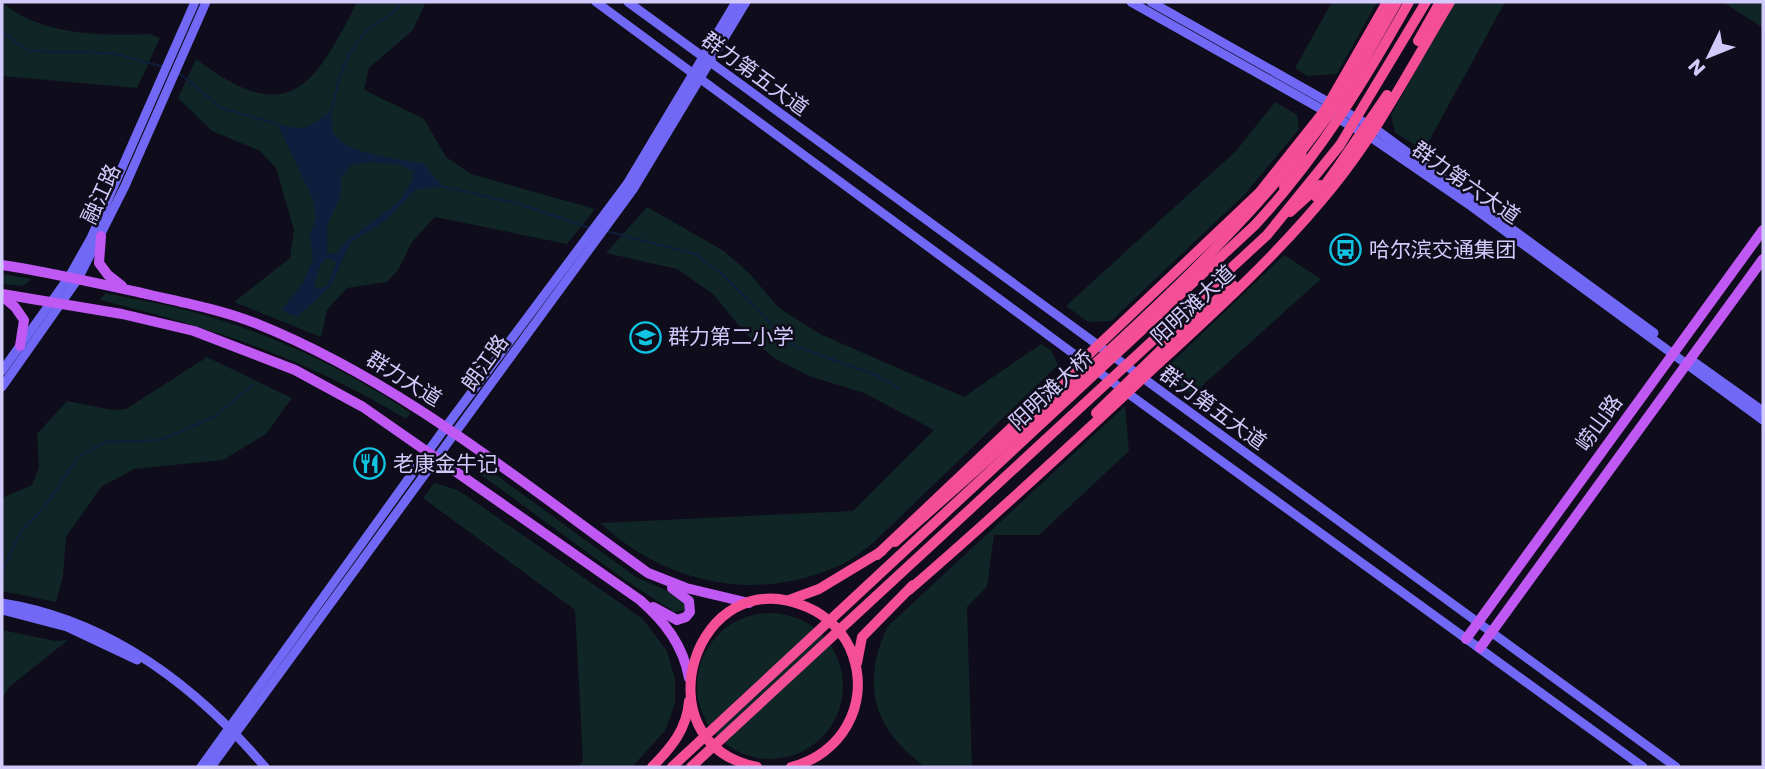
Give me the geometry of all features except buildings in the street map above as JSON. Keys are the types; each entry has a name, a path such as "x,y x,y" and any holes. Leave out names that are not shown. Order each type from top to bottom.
{"highway":[{"name":"阳明滩大道","path":"877,555 905,525 1259,193 1327,106 1387,2"},
{"path":"757,767 737,761 714,744 698,722 690,694 689,678 694,656 703,637 723,616 750,603 786,601 819,589 877,555 911,531 1157,306 1262,199 1308,144 1351,84 1397,2"},
{"name":"阳明滩大桥","path":"672,767 1195,282 1273,205 1342,117 1409,2"},
{"name":"阳明滩大桥","path":"691,767 1208,291 1283,218 1347,134 1426,2"},
{"path":"791,767 824,753 842,734 857,699 857,667 862,637 909,590 936,557 1277,241 1335,171 1378,110 1440,2"},
{"name":"阳明滩大道","path":"909,590 1128,393 1215,312 1295,231 1332,188 1372,132 1450,2"},
{"path":"1273,205 1308,144"},
{"path":"1283,218 1335,171"},
{"path":"1157,306 1195,282"},
{"path":"1170,341 1208,291"},
{"path":"786,601 814,610 837,628 857,667"},
{"path":"654,765 675,743 684,726 690,694"}],"main road":[{"name":"融江路","path":"2,387 101,236 177,55 195,2"},
{"name":"融江路","path":"177,55 206,2"},
{"name":"群力第五大道","path":"596,2 1082,360 1643,767"},
{"name":"群力第五大道","path":"628,2 1676,767"},
{"name":"朗江路","path":"211,767 231,733 429,451 450,431 614,208 696,75 736,2"},
{"name":"朗江路","path":"705,59 746,2"},
{"name":"群力第六大道","path":"1131,2 1327,106"},
{"name":"群力第六大道","path":"1151,2 1372,132 1675,352 1763,411"},
{"name":"融江路","path":"74,278 166,81"},
{"name":"崂山路","path":"1466,639 1763,230"},
{"path":"101,236 97,258 100,267 114,281 132,291"},
{"name":"崂山路","path":"1480,648 1763,259"},
{"name":"群力大道","path":"2,265 205,307 255,323 304,344 382,386 450,431 648,573 686,588 750,603"},
{"path":"2,295 194,331 295,370 351,399 640,600 677,620 690,612 689,600 648,573"},
{"path":"2,295 24,320 20,346"},
{"name":"融江路","path":"2,371 56,303"},
{"name":"群力第六大道","path":"1688,361 1763,420"},
{"name":"朗江路","path":"201,767 231,733 438,458 450,431"},
{"path":"640,600 664,623 680,645 689,678"},
{"path":"2,603 87,628 137,653 182,684 265,767"},
{"path":"2,610 24,611"},
{"path":"231,733 258,767"}],"green space":[{"path":"2,2 17,13 52,27 91,33 149,34 160,38 137,88 2,76"},
{"path":"357,2 426,2 413,30 369,68 364,90 424,119 446,157 471,174 595,209 567,244 435,217 412,242 398,270 387,282 347,288 327,310 321,337 234,302 290,258 294,230 276,168 260,151 212,131 178,98 196,59 227,80 253,92 275,94 294,89 311,77 326,58"},
{"path":"1332,2 1377,2 1337,74 1307,76 1295,68"},
{"path":"1454,2 1505,2 1424,150 1395,133 1391,115"},
{"path":"1723,2 1763,3 1763,28"},
{"path":"1275,102 1297,115 1299,129 1245,194 1111,321 1088,322 1066,306 1236,151"},
{"path":"647,207 724,251 750,274 779,308 820,334 964,397 1041,344 1051,350 1058,365 872,544 846,562 805,578 773,584 742,585 681,573 625,544 600,523 853,511 934,430 864,393 809,376 774,358 745,333 713,294 677,269 606,253"},
{"path":"1284,255 1321,279 1192,395 1163,371"},
{"path":"2,274 32,279 23,286 2,284"},
{"path":"105,293 192,311 285,344 337,369 411,413 406,419 331,379 258,347 100,300"},
{"path":"207,357 292,398 266,434 223,460 134,469 101,487 66,537 63,576 56,602 2,591 2,498 32,485 39,467 37,434 67,401 112,410 126,409"},
{"path":"1125,406 1129,451 1039,535 994,535 987,587 967,607 972,767 925,767 893,737 877,704 875,668 887,627"},
{"path":"484,466 636,577 681,597 686,603 686,610 674,612 625,580 477,472"},
{"path":"434,483 458,490 643,619 667,651 675,679 675,703 665,731 632,767 577,767 583,762 575,610 423,498"},
{"path":"770,613 798,619 822,634 837,658 843,686 837,714 822,738 798,753 770,759 742,753 718,738 703,714 697,686 703,658 718,634 742,619"},
{"path":"2,630 56,641 68,640 8,688 2,699"}],"water":[{"path":"331,111 333,132 341,141 362,151 424,164 443,187 416,189 385,221 351,242 330,287 297,317 281,310 304,281 313,259 310,235 316,218 313,200 277,123 293,128 306,127","holes":["372,162 402,165 413,172 410,185 392,207 356,234 337,254 327,253 327,225 341,196 341,177 352,165","328,258 336,262 328,285 320,289 314,286 321,263"]}],"waterway":[{"path":"330,114 348,56 363,36 396,10 401,2"},
{"path":"2,32 29,51 112,53 164,67"},
{"path":"179,73 221,108 277,124"},
{"path":"441,186 519,204 590,228"},
{"path":"606,231 695,254 723,275 792,345 876,375 900,389"},
{"path":"2,571 20,533 46,505 78,457 105,442 161,440 214,417 252,385"}],"place":[{"name":"哈尔滨交通集团","path":"1346,250"},
{"name":"群力第二小学","path":"645,337"},
{"name":"老康金牛记","path":"370,464"}]}
